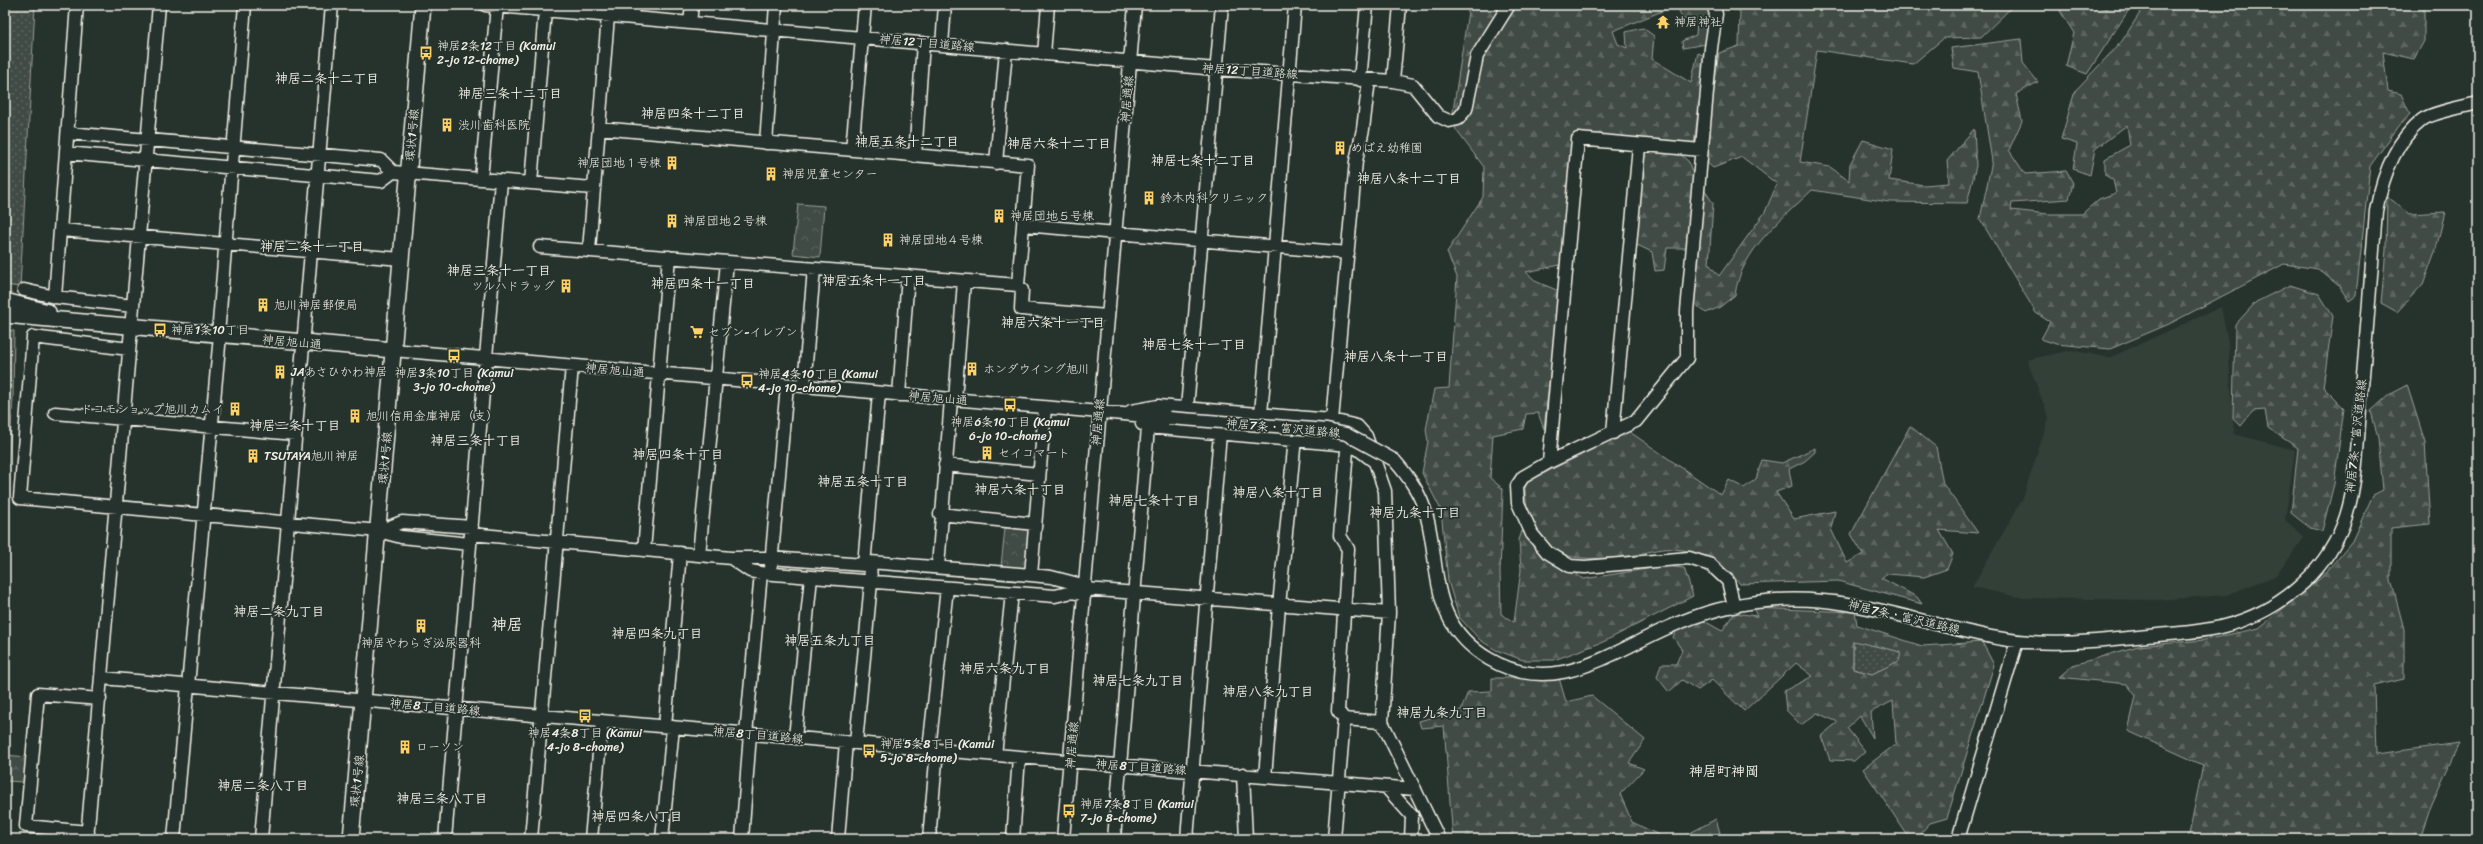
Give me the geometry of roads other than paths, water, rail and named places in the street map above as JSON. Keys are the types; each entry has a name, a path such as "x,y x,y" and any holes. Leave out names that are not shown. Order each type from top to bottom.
{"main road":[{"name":"環状1号線","path":"351,839 365,701 393,350 423,5"},
{"name":"神居旭山通","path":"5,301 61,315 131,328"},
{"name":"神居旭山通","path":"5,316 393,350"}],"street":[{"path":"55,297 77,5"},
{"path":"100,699 38,694 26,826 87,835 100,699 102,678 115,507 124,420 159,5"},
{"path":"174,839 212,427 245,5"},
{"path":"261,839 295,434 305,343 321,156 332,5"},
{"path":"632,18 633,5"},
{"path":"690,23 692,5"},
{"path":"766,142 776,5"},
{"path":"852,150 864,5"},
{"path":"942,45 945,5"},
{"path":"1044,54 1048,5"},
{"name":"神居通線","path":"1063,839 1086,590 1098,412 1135,5"},
{"path":"1187,408 1222,5"},
{"path":"1261,414 1295,5"},
{"path":"1332,420 1356,161 1363,129 1367,5"},
{"path":"1392,81 1400,5"},
{"path":"1501,18 1503,5"},
{"name":"神居12丁目道路線","path":"491,6 518,6 545,10 572,9 608,16 1216,69 1392,81 1413,85 1438,116 1449,121 1458,119 1466,109 1477,56 1508,5"},
{"path":"1713,5 1716,14 1701,150 1687,311 1687,358 1636,421 1549,462 1523,477 1517,486 1518,503 1532,534 1547,552 1570,566 1585,567 1688,558 1711,565 1728,581 1734,607"},
{"path":"481,179 491,6"},
{"path":"531,183 545,10"},
{"path":"589,250 608,16"},
{"path":"914,156 923,43"},
{"path":"996,162 1006,50"},
{"name":"神居7条・富沢道路線","path":"1098,412 1327,430 1351,436 1394,460 1411,481 1427,517 1438,592 1448,615 1473,647 1487,658 1514,671 1545,675 1561,673 1605,659 1666,628 1703,614 1766,601 1805,599 1873,607 1952,628 2017,641 2071,642 2206,630 2227,626 2271,608 2312,573 2329,552 2343,525 2354,479 2376,211 2382,181 2401,145 2423,119 2478,103"},
{"path":"599,128 1028,165 1018,285 1022,290 1021,309 1107,316"},
{"path":"68,133 381,160 393,172 408,174 593,188"},
{"path":"1549,462 1578,139 1639,146 1701,150"},
{"path":"1613,433 1639,146"},
{"path":"66,153 319,176 381,180 393,172"},
{"path":"445,839 501,181"},
{"path":"1024,225 1348,254"},
{"path":"61,230 401,259"},
{"path":"540,246 1018,285"},
{"path":"644,550 669,257"},
{"path":"699,555 727,262"},
{"path":"804,386 814,269"},
{"path":"899,395 908,276"},
{"path":"938,567 940,514 953,400 964,281"},
{"path":"24,290 55,297 133,306"},
{"path":"130,349 33,337 20,498 379,531 401,537 471,535"},
{"name":"神居旭山通","path":"393,350 1098,412"},
{"path":"531,839 558,542 572,366"},
{"path":"742,839 748,734 765,573 771,558 787,385"},
{"path":"838,839 871,582 867,564 879,393"},
{"path":"1118,414 1158,406 1332,420 1357,426 1366,436 1385,491 1389,613 1382,722 1439,839"},
{"path":"1031,575 1045,408"},
{"path":"55,413 295,434"},
{"path":"1118,414 1148,427 1348,445 1362,452 1377,465"},
{"path":"1265,777 1297,417"},
{"path":"1334,839 1344,720 1338,711 1348,549 1340,536 1349,423"},
{"path":"1114,839 1148,427"},
{"path":"1187,839 1220,433"},
{"path":"946,465 1039,474"},
{"path":"940,514 1035,524"},
{"path":"379,531 402,522 471,535 731,558 771,558 938,567 1031,575 1051,577 1086,590"},
{"path":"662,839 680,553"},
{"path":"731,558 750,571 811,577 1055,596 1086,590 1279,606 1389,613"},
{"path":"795,738 811,577"},
{"path":"929,839 933,750 947,588"},
{"path":"995,755 1012,593"},
{"path":"1958,839 2017,641"},
{"name":"神居8丁目道路線","path":"102,678 1070,762 1414,788"},
{"path":"1344,720 1382,722"},
{"path":"591,839 602,721"},
{"path":"1013,839 1019,757"},
{"path":"1243,774 1246,839"},
{"path":"1386,787 1412,816 1411,839"}],"place":[{"name":"神居神社","path":"1663,22"},
{"name":"神居2条12丁目 (Kamui 2-jo 12-chome)","path":"426,53"},
{"name":"渋川歯科医院","path":"447,125"},
{"name":"めばえ幼稚園","path":"1340,148"},
{"name":"神居団地１号棟","path":"672,163"},
{"name":"神居児童センター","path":"771,174"},
{"name":"鈴木内科クリニック","path":"1149,198"},
{"name":"神居団地５号棟","path":"999,216"},
{"name":"神居団地２号棟","path":"672,221"},
{"name":"神居団地４号棟","path":"888,240"},
{"name":"ツルハドラッグ","path":"566,286"},
{"name":"旭川神居郵便局","path":"263,305"},
{"name":"神居1条10丁目","path":"160,330"},
{"name":"セブン-イレブン","path":"697,332"},
{"name":"神居3条10丁目 (Kamui 3-jo 10-chome)","path":"454,356"},
{"name":"ホンダウイング旭川","path":"972,369"},
{"name":"JAあさひかわ神居","path":"280,372"},
{"name":"神居4条10丁目 (Kamui 4-jo 10-chome)","path":"747,381"},
{"name":"神居6条10丁目 (Kamui 6-jo 10-chome)","path":"1010,405"},
{"name":"ドコモショップ旭川カムイ","path":"235,409"},
{"name":"旭川信用金庫神居（支）","path":"355,416"},
{"name":"セイコマート","path":"987,453"},
{"name":"TSUTAYA旭川神居","path":"253,456"},
{"name":"神居やわらぎ泌尿器科","path":"421,626"},
{"name":"神居4条8丁目 (Kamui 4-jo 8-chome)","path":"585,716"},
{"name":"ローソン","path":"405,747"},
{"name":"神居5条8丁目 (Kamui 5-jo 8-chome)","path":"869,751"},
{"name":"神居7条8丁目 (Kamui 7-jo 8-chome)","path":"1069,811"}],"district":[{"name":"神居二条十二丁目","path":"327,78"},
{"name":"神居三条十二丁目","path":"510,93"},
{"name":"神居四条十二丁目","path":"693,113"},
{"name":"神居五条十二丁目","path":"907,141"},
{"name":"神居六条十二丁目","path":"1059,143"},
{"name":"神居七条十二丁目","path":"1203,160"},
{"name":"神居八条十二丁目","path":"1409,178"},
{"name":"神居二条十一丁目","path":"312,246"},
{"name":"神居三条十一丁目","path":"499,270"},
{"name":"神居五条十一丁目","path":"874,280"},
{"name":"神居四条十一丁目","path":"703,283"},
{"name":"神居六条十一丁目","path":"1053,322"},
{"name":"神居七条十一丁目","path":"1194,344"},
{"name":"神居八条十一丁目","path":"1396,356"},
{"name":"神居二条十丁目","path":"295,425"},
{"name":"神居三条十丁目","path":"476,440"},
{"name":"神居四条十丁目","path":"678,454"},
{"name":"神居五条十丁目","path":"863,481"},
{"name":"神居六条十丁目","path":"1020,489"},
{"name":"神居八条十丁目","path":"1278,492"},
{"name":"神居七条十丁目","path":"1154,500"},
{"name":"神居九条十丁目","path":"1415,512"},
{"name":"神居二条九丁目","path":"279,611"},
{"name":"神居","path":"507,624"},
{"name":"神居四条九丁目","path":"657,633"},
{"name":"神居五条九丁目","path":"830,640"},
{"name":"神居六条九丁目","path":"1005,668"},
{"name":"神居七条九丁目","path":"1138,680"},
{"name":"神居八条九丁目","path":"1268,691"},
{"name":"神居九条九丁目","path":"1442,712"},
{"name":"神居町神岡","path":"1724,771"},
{"name":"神居二条八丁目","path":"263,785"},
{"name":"神居三条八丁目","path":"442,798"},
{"name":"神居四条八丁目","path":"637,816"}]}
